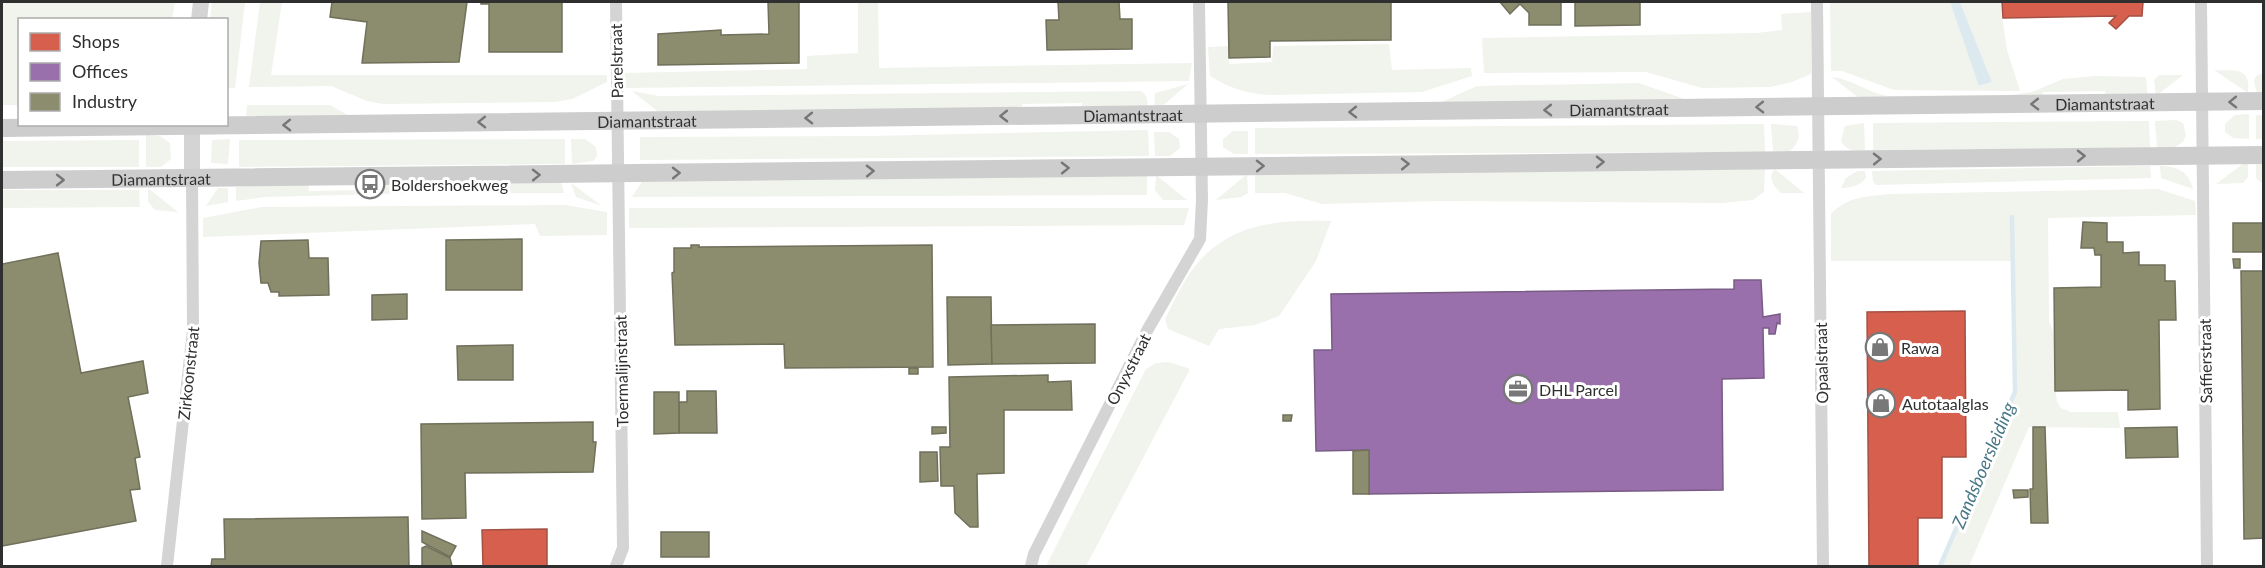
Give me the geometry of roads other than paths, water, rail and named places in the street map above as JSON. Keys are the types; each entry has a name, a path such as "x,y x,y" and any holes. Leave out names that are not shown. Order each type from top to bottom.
{"main road":[{"name":"Diamantstraat","path":"228,125 2264,101"},
{"name":"Diamantstraat","path":"2,128 129,126"},
{"name":"Diamantstraat","path":"2,180 2264,155"}],"street":[{"path":"199,18 201,2"},
{"name":"Parelstraat","path":"616,2 618,174"},
{"name":"Onyxstraat","path":"1031,567 1034,554 1148,329 1196,249 1202,228 1199,2"},
{"name":"Opaalstraat","path":"1817,2 1823,567"},
{"name":"Saffierstraat","path":"2201,2 2207,567"},
{"path":"192,126 192,179"},
{"name":"Toermalijnstraat","path":"616,567 623,548 618,174"},
{"name":"Zirkoonstraat","path":"167,567 193,330 192,179"}],"waterway":[{"name":"Zandsboersleiding","path":"1940,566 2015,392 2012,217"}],"place":[{"name":"Boldershoekweg","path":"370,184"},
{"name":"Rawa","path":"1880,347"},
{"name":"DHL Parcel","path":"1518,389"},
{"name":"Autotaalglas","path":"1881,403"}]}
